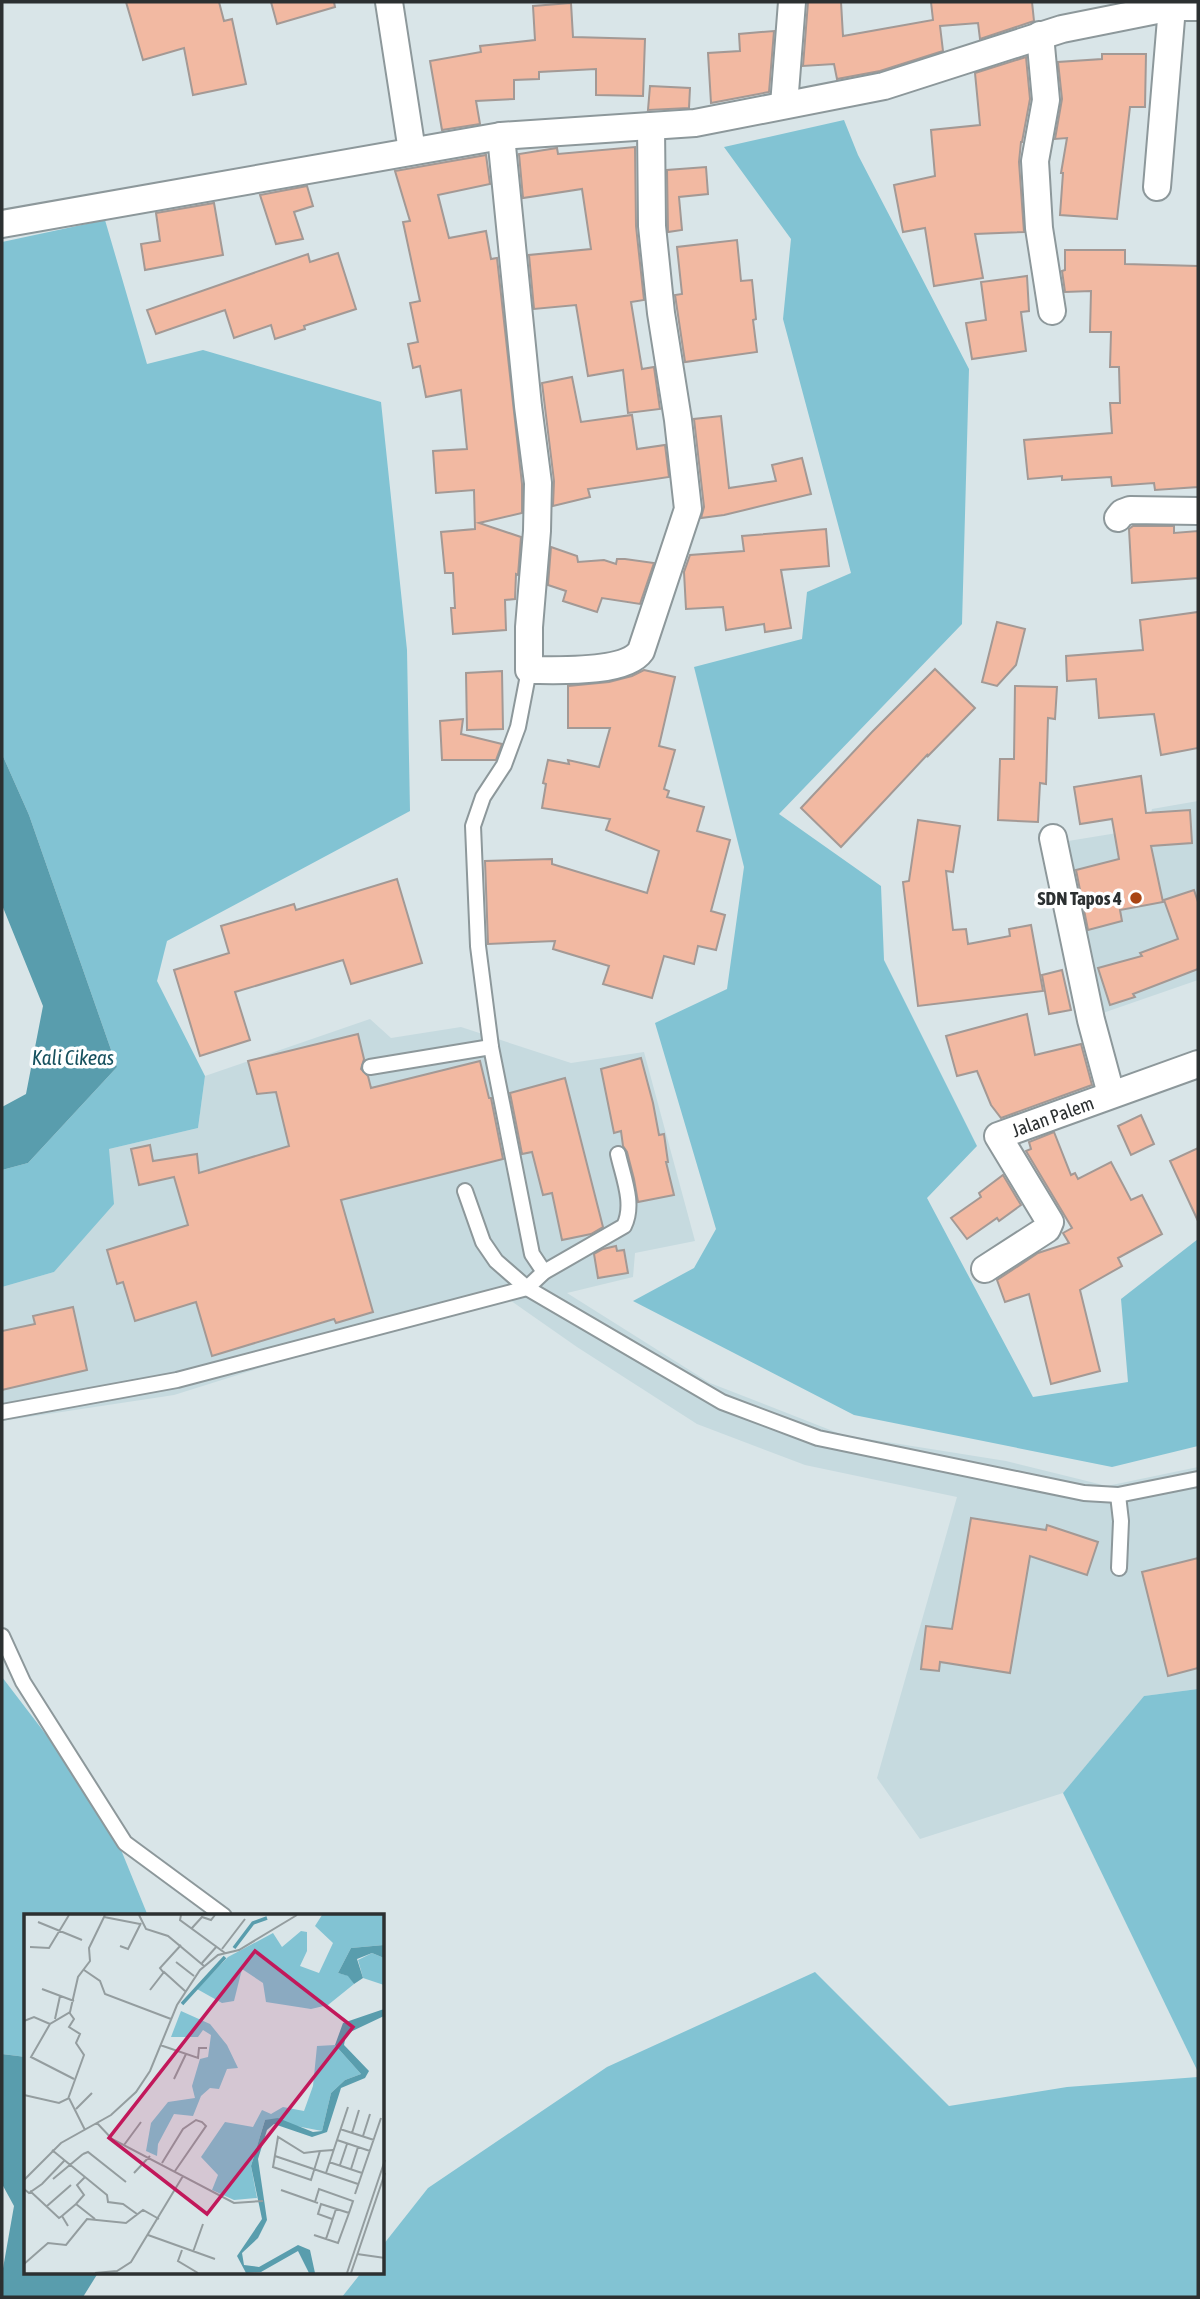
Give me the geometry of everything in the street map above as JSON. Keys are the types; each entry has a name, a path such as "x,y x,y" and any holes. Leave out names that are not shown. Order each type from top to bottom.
{"street":[{"path":"388,2 412,151"},
{"path":"784,105 792,2"},
{"path":"2,224 501,136 695,122 884,86 1062,29 1172,8 1198,7"},
{"path":"1157,187 1172,8"},
{"path":"1040,35 1046,100 1035,161 1039,228 1052,311"},
{"path":"501,136 538,483 537,542 528,627 529,670 587,670 637,656 644,645 688,509 652,226 651,126"},
{"path":"1118,518 1130,510 1198,511"},
{"path":"1053,838 1091,1020 1111,1094"},
{"name":"Jalan Palem","path":"985,1269 1047,1229 1050,1222 998,1136 1198,1064"}],"lane":[{"path":"529,670 519,727 504,765 483,797 473,826 478,946 492,1047 532,1254 544,1272"},
{"path":"370,1067 492,1047"},
{"path":"2,1412 177,1381 527,1288 544,1272 624,1226 628,1218 629,1204 618,1154"},
{"path":"465,1191 490,1252 496,1261 527,1288 722,1402 818,1438 1084,1493 1118,1494 1198,1479"},
{"path":"1118,1494 1121,1521 1119,1568"},
{"path":"2,1636 23,1682 125,1843 220,1914"}],"shaded area":[{"path":"844,120 858,155 969,369 962,624 779,814 881,886 884,960 977,1146 927,1198 1033,1397 1128,1382 1121,1299 1198,1239 1198,1446 1112,1467 854,1415 633,1301 694,1268 716,1229 655,1023 727,989 744,867 694,667 802,639 807,592 851,573 783,319 791,239 724,147"},
{"path":"105,220 147,364 203,350 381,402 407,650 410,811 167,941 157,981 205,1076 198,1128 109,1149 114,1204 54,1272 2,1287 2,1170 28,1163 117,1067 29,815 2,754 2,242"},
{"name":"SDN Tapos 4","path":"1198,801 1198,980 1100,1014 1062,842 1148,828 1152,809"},
{"path":"370,1019 391,1038 461,1027 571,1063 644,1052 695,1241 635,1253 633,1277 567,1293 710,1383 843,1435 1006,1461 1107,1486 1198,1467 1198,1689 1144,1696 1063,1793 920,1839 877,1778 957,1497 805,1465 697,1424 577,1347 507,1298 358,1337 174,1395 2,1421 2,1287 54,1272 109,1149 198,1128 205,1076"},
{"path":"2,1677 106,1813 147,1914 24,1914 24,2057 2,2054"},
{"path":"1198,1689 1198,2072 1063,1793 1144,1696"},
{"path":"815,1972 949,2106 1067,2087 1198,2077 1198,2297 342,2297 360,2274 385,2274 385,2242 428,2188 607,2067"}],"water":[{"name":"Kali Cikeas","path":"2,754 29,815 117,1067 28,1163 2,1170 2,1107 26,1094 43,1006 2,905"},
{"path":"2,2054 24,2057 24,2274 97,2274 83,2297 2,2297 2,2274 14,2206 2,2184"}],"building":[{"path":"126,2 219,2 224,21 232,19 246,84 193,95 184,48 143,60"},
{"path":"271,2 334,2 335,7 277,24"},
{"path":"808,2 841,2 843,36 933,20 931,2 1032,2 1034,21 980,39 978,23 940,26 943,51 880,71 837,79 834,64 803,66"},
{"path":"571,3 573,37 645,39 643,96 596,95 596,69 539,72 539,79 514,80 514,99 476,101 480,124 442,130 430,61 481,52 480,46 535,40 533,6"},
{"path":"774,31 769,92 711,103 708,53 740,51 739,34"},
{"path":"1102,54 1146,54 1145,107 1130,107 1117,219 1060,215 1061,173 1067,138 1055,139 1062,99 1058,62 1102,59"},
{"path":"1026,57 1030,99 1019,162 1024,232 975,234 983,278 934,286 925,228 903,232 894,185 935,176 931,130 980,125 975,73"},
{"path":"650,86 690,88 689,108 648,110"},
{"path":"635,147 636,226 644,300 631,302 642,369 654,367 660,409 628,413 623,370 588,376 576,305 534,309 529,255 591,249 582,189 523,198 519,154 557,148 558,154"},
{"path":"486,155 490,184 438,195 449,238 486,231 491,259 497,258 522,484 522,513 479,523 521,537 515,599 505,600 506,630 453,634 453,573 445,573 441,532 475,529 474,490 436,493 433,451 467,449 461,390 426,397 420,366 413,368 408,344 418,342 410,303 420,301 403,222 410,221 395,171"},
{"path":"706,167 708,194 679,197 682,230 668,232 667,170"},
{"path":"307,186 313,206 294,212 303,239 276,244 260,195"},
{"path":"214,203 223,255 145,270 141,244 160,241 156,213"},
{"path":"737,240 741,281 752,280 757,352 685,362 675,295 682,294 677,247"},
{"path":"1065,250 1125,250 1125,264 1198,266 1198,487 1155,490 1154,483 1112,486 1111,477 1062,480 1062,476 1028,479 1024,440 1112,433 1110,403 1120,403 1119,367 1110,367 1111,332 1090,332 1091,291 1065,292 1062,271 1065,270"},
{"path":"338,253 356,309 304,326 305,329 275,339 271,325 234,338 225,310 156,334 147,310 308,254 310,262"},
{"path":"1027,276 1029,311 1021,312 1026,351 972,359 966,323 986,320 981,282"},
{"path":"572,377 581,422 632,415 637,449 665,445 669,477 588,489 590,497 553,506 554,481 542,383"},
{"path":"721,416 729,488 776,481 772,465 802,458 811,494 701,518 704,507 694,419"},
{"path":"1133,526 1174,526 1174,533 1198,531 1198,578 1132,583 1129,529"},
{"path":"826,529 829,566 781,570 791,628 765,632 764,624 726,630 723,607 686,609 684,572 690,555 744,551 742,536"},
{"path":"551,547 577,556 578,562 604,560 616,564 617,559 625,559 654,563 640,604 602,598 597,612 563,601 566,591 548,585"},
{"path":"1198,612 1198,748 1161,755 1154,714 1099,718 1096,679 1067,681 1066,656 1143,650 1140,620"},
{"path":"997,622 1025,629 1016,665 997,686 982,682"},
{"path":"935,669 975,708 841,847 801,808"},
{"path":"644,670 675,677 659,746 675,750 664,789 669,791 667,797 704,807 697,831 730,840 711,911 725,915 716,950 698,946 694,964 664,956 652,998 603,984 609,966 553,949 555,941 488,944 485,861 552,859 552,864 647,893 659,851 606,830 610,819 542,808 546,784 543,783 548,760 569,764 568,760 599,767 610,728 568,728 568,686 609,682"},
{"path":"502,671 503,729 467,730 466,673"},
{"path":"1015,686 1057,687 1055,719 1048,718 1046,784 1040,783 1038,822 998,820 1000,759 1014,759"},
{"path":"463,719 461,734 502,744 496,760 442,760 440,721"},
{"path":"1141,776 1146,813 1190,810 1192,843 1151,846 1163,902 1120,910 1122,921 1088,930 1076,870 1119,859 1112,819 1080,824 1074,787"},
{"path":"918,820 960,826 953,872 946,871 953,930 966,929 968,944 1010,936 1009,929 1031,925 1043,991 918,1006 903,882 909,881"},
{"path":"397,879 422,963 351,984 343,960 235,992 250,1040 200,1056 174,970 229,953 221,926 294,904 296,910"},
{"path":"1194,890 1198,902 1198,969 1110,1005 1098,968 1142,956 1140,953 1178,939 1164,900"},
{"path":"1062,970 1071,1010 1049,1014 1042,975"},
{"path":"1027,1014 1035,1055 1081,1044 1092,1085 1001,1118 991,1105 977,1071 957,1076 946,1036"},
{"path":"358,1034 364,1059 361,1069 368,1076 371,1088 480,1061 491,1098 503,1159 341,1200 373,1312 336,1323 334,1319 212,1356 196,1302 135,1321 123,1282 117,1284 107,1250 188,1225 174,1177 139,1185 131,1149 150,1145 153,1161 197,1154 199,1173 289,1146 276,1092 257,1094 248,1061"},
{"path":"641,1058 659,1135 664,1134 666,1162 674,1195 638,1202 621,1131 614,1133 601,1069"},
{"path":"565,1078 603,1227 591,1234 562,1240 552,1193 543,1195 532,1152 522,1154 510,1093"},
{"path":"1141,1115 1154,1144 1131,1155 1118,1126"},
{"path":"1054,1132 1071,1175 1075,1173 1078,1179 1111,1162 1131,1200 1142,1195 1162,1234 1118,1258 1122,1266 1080,1290 1100,1371 1051,1384 1029,1294 1005,1302 997,1280 1038,1253 1069,1243 1063,1233 1072,1228 1026,1151 1031,1149 1029,1142"},
{"path":"1198,1148 1198,1221 1170,1161"},
{"path":"1003,1175 1021,1205 967,1239 951,1218 981,1197 979,1193"},
{"path":"616,1246 617,1251 624,1250 628,1273 598,1278 594,1254"},
{"path":"73,1307 87,1370 2,1390 2,1331 35,1324 33,1316"},
{"path":"971,1518 1046,1530 1047,1525 1098,1542 1087,1575 1030,1556 1010,1673 940,1662 939,1671 921,1669 926,1626 952,1629"},
{"path":"1198,1558 1198,1668 1168,1676 1142,1572"}],"place":[{"name":"SDN Tapos 4","path":"1136,898"}]}
